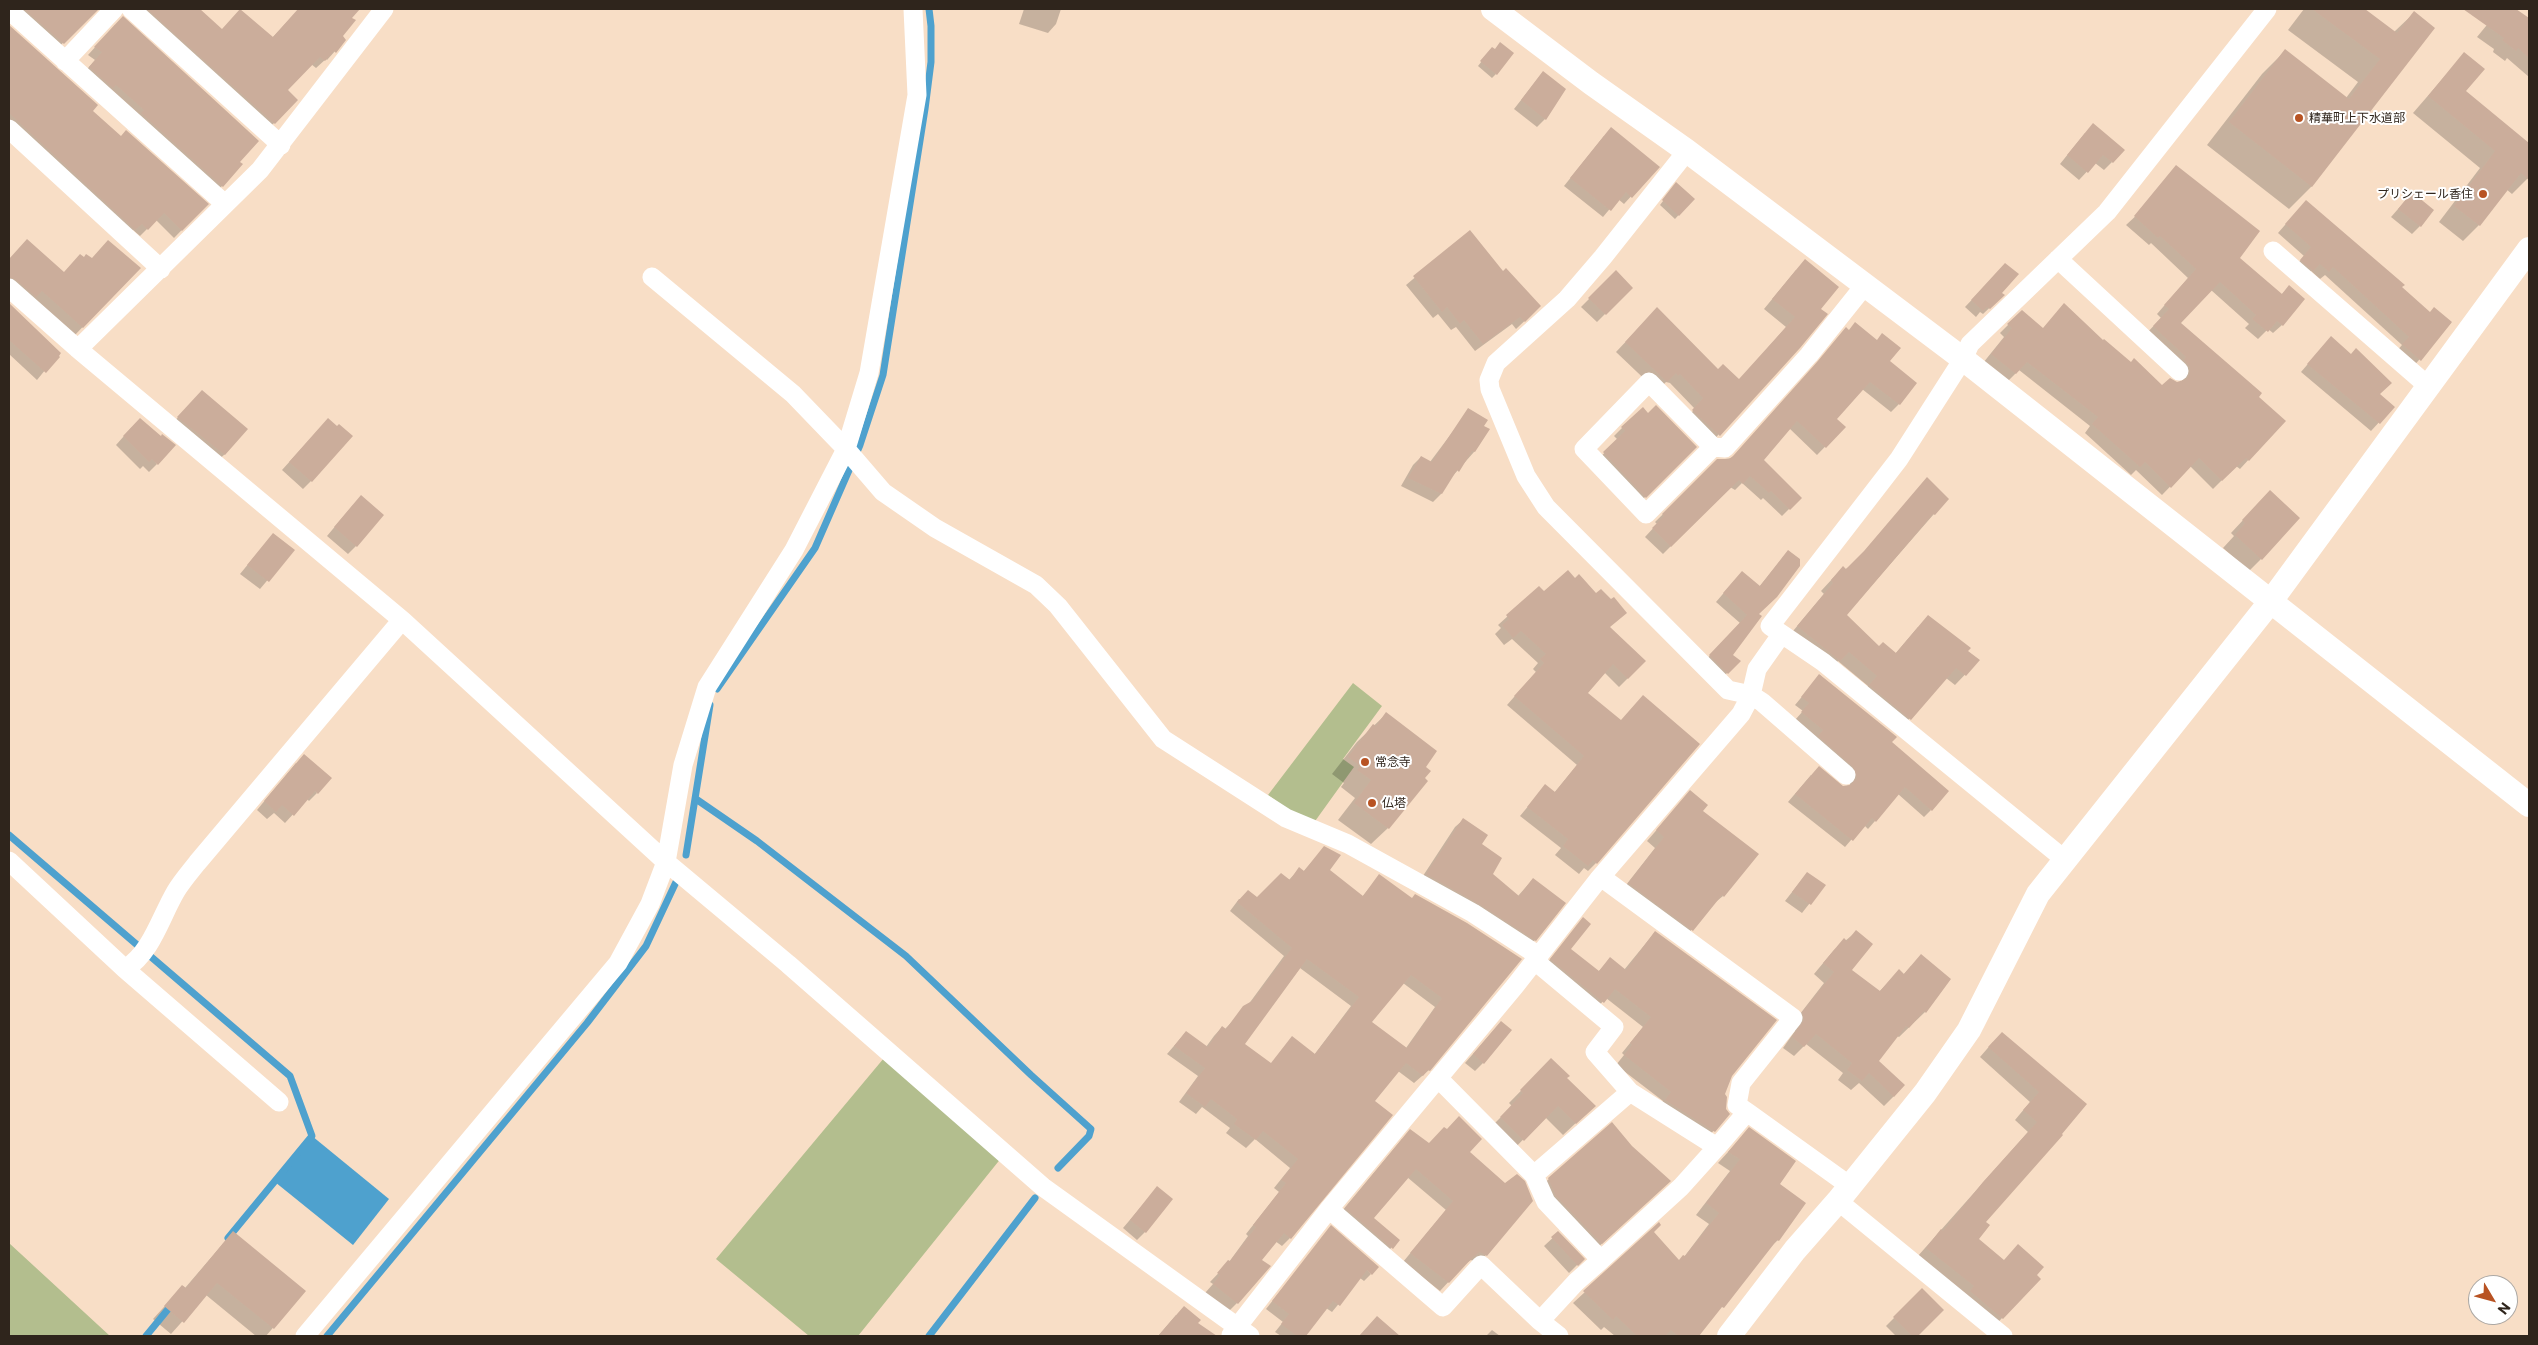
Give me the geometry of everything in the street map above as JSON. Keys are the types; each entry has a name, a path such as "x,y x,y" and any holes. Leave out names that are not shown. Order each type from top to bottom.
{"street":[{"path":"65,61 114,9"},
{"path":"130,9 281,144"},
{"path":"306,1336 618,963 650,904 666,862 683,765 707,687 794,550 846,448 869,373 917,95 913,9"},
{"path":"1493,9 1590,83 1687,151 1963,359 2529,805"},
{"path":"2064,859 1824,662 1770,626 1899,459 1963,359 1970,344 2108,212 2267,9"},
{"path":"9,10 225,204"},
{"path":"78,349 260,170 378,11"},
{"path":"9,129 161,268"},
{"path":"1687,151 1603,257 1567,299 1496,363 1490,380 1490,389 1526,476 1546,507 1728,690 1751,695 1762,702 1846,775"},
{"path":"1729,1336 1795,1250 1844,1194 1925,1093 1968,1030 2038,894 2271,601 2529,249"},
{"path":"2273,251 2428,386"},
{"path":"2058,259 2179,371"},
{"path":"652,277 793,394 846,448 883,492 935,528 1036,585 1058,606 1163,739 1286,818 1348,844 1473,913 1537,958 1614,1027 1595,1052 1630,1092 1636,1093 1644,1101 1716,1147"},
{"path":"1713,447 1646,514 1584,449 1649,382 1713,447 1725,448 1809,355 1865,285"},
{"path":"9,288 78,349 402,620 666,862 788,964 1043,1187 1239,1333 1328,1209 1537,958 1601,877 1741,714 1751,695 1757,669 1781,635"},
{"path":"126,969 137,961 150,942 176,890 197,863 402,620"},
{"path":"9,861 126,969 279,1102"},
{"path":"1601,877 1793,1018 1741,1083 1737,1105 1844,1194 2003,1336"},
{"path":"1438,1078 1534,1175 1546,1202 1602,1260"},
{"path":"1534,1175 1630,1092"},
{"path":"1540,1322 1576,1282 1681,1186 1747,1112"},
{"path":"1328,1209 1443,1307 1481,1265 1540,1322 1559,1336"}],"green space":[{"path":"1353,683 1382,706 1343,759 1354,767 1313,824 1304,821 1268,795"},
{"path":"884,1058 1002,1157 858,1336 809,1336 716,1259"},
{"path":"9,1243 110,1336 9,1336"}],"water":[{"path":"312,1136 389,1199 353,1245 275,1182"}],"building":[{"path":"24,9 99,9 64,44"},
{"path":"147,9 200,9 222,29 240,9 273,37 298,9 360,9 352,18 356,20 343,36 346,40 336,53 334,51 325,61 320,57 288,90 298,100 275,124"},
{"name":"精華町上下水道部","path":"2312,9 2365,9 2397,33 2414,11 2435,28 2312,187 2229,122 2285,49 2349,99 2380,59"},
{"path":"2463,9 2516,9 2529,18 2529,58 2518,48 2516,51 2502,40 2504,38"},
{"path":"123,16 259,141 240,162 243,164 223,187 141,113 144,110 116,85 113,88 89,67 102,52 94,47"},
{"path":"9,25 98,105 93,111 121,136 126,130 209,204 182,231 164,213 148,230 142,224 135,230 9,113"},
{"path":"1500,42 1514,53 1497,75 1480,61 1492,47 1495,49"},
{"path":"2464,52 2485,69 2466,91 2529,143 2529,180 2521,173 2480,226 2454,206 2495,151 2428,96"},
{"path":"1543,71 1566,89 1546,120 1521,100"},
{"path":"2093,123 2125,150 2113,163 2103,155 2088,173 2067,155"},
{"path":"1611,127 1660,167 1632,198 1626,192 1611,211 1570,178"},
{"path":"2176,165 2260,231 2240,258 2282,294 2289,285 2305,299 2283,326 2277,321 2268,332 2252,319 2256,315 2220,282 2181,323 2262,393 2259,397 2286,421 2249,461 2246,458 2222,481 2199,458 2171,488 2145,462 2140,467 2092,424 2098,417 2027,362 2016,374 1991,354 2012,328 2007,324 2022,310 2043,328 2064,303 2103,340 2131,362 2134,358 2162,385 2170,378 2177,382 2187,379 2190,367 2184,360 2186,357 2153,326 2169,309 2164,305 2196,269 2160,236 2158,238 2134,216"},
{"path":"1676,182 1695,199 1679,216 1662,200"},
{"path":"2412,192 2434,210 2421,227 2398,209"},
{"path":"2306,200 2405,285 2402,287 2430,312 2434,307 2452,322 2421,361 2402,344 2409,337 2333,267 2329,272 2320,264 2313,271 2300,260 2311,247 2285,224"},
{"path":"1470,230 1503,271 1506,268 1541,306 1525,322 1520,317 1483,344 1464,320 1460,324 1447,307 1442,312 1413,276"},
{"path":"27,239 64,272 80,254 84,257 86,254 92,258 108,240 141,268 83,328 42,291 36,297 16,280 9,277 9,259"},
{"path":"1805,259 1839,287 1821,309 1828,314 1800,348 1720,436 1692,410 1703,398 1680,374 1678,376 1676,373 1667,382 1625,342 1657,307 1718,369 1723,364 1739,379 1795,317 1772,299"},
{"path":"2005,263 2019,274 2002,293 2005,295 1990,309 1987,307 1983,311 1971,300"},
{"path":"1616,270 1633,288 1606,315 1588,298"},
{"path":"9,303 61,353 60,357 46,373 9,340"},
{"path":"1855,322 1877,340 1882,333 1901,348 1890,361 1917,383 1900,405 1870,382 1837,419 1846,427 1826,448 1797,421 1764,460 1802,498 1790,510 1771,491 1769,493 1750,476 1743,484 1739,480 1671,547 1652,528 1664,516 1662,514 1717,459 1729,459 1733,456 1846,327 1849,330"},
{"path":"2331,336 2351,354 2356,348 2392,383 2380,394 2395,407 2380,424 2307,364"},
{"path":"202,390 248,429 225,455 177,417"},
{"path":"1656,405 1697,447 1646,498 1603,452 1625,431 1621,427 1643,407 1648,413"},
{"path":"1468,408 1488,420 1484,426 1490,429 1475,452 1472,451 1459,472 1457,470 1442,494 1408,478 1421,456 1432,462"},
{"path":"140,418 161,436 162,434 176,445 158,465 152,459 149,462 123,436"},
{"path":"328,418 337,426 339,424 353,436 312,482 289,462"},
{"path":"1927,477 1949,499 1935,515 1933,514 1847,615 1879,646 1883,642 1896,653 1928,615 1971,648 1968,651 1980,660 1966,676 1956,668 1911,720 1869,685 1877,676 1849,652 1840,661 1797,626 1833,583 1831,580 1843,566 1846,569 1864,551"},
{"path":"2270,490 2300,518 2262,560 2235,535 2245,523 2242,520"},
{"path":"361,495 384,515 357,547 334,527"},
{"path":"273,533 295,550 269,582 247,565"},
{"path":"1788,550 1800,559 1800,566 1777,597 1759,614 1762,616 1733,655 1741,661 1728,674 1709,655 1747,615 1723,593 1742,571 1760,586"},
{"path":"1568,570 1575,578 1579,574 1596,593 1601,589 1611,599 1614,597 1627,613 1610,627 1646,661 1628,679 1613,664 1588,693 1621,720 1643,695 1700,744 1597,864 1593,860 1588,866 1563,846 1568,839 1527,807 1545,784 1555,792 1584,756 1514,696 1544,663 1540,659 1546,654 1521,631 1513,638 1502,625 1509,619 1506,615 1539,586 1544,591"},
{"path":"1819,674 1897,737 1892,742 1949,791 1932,811 1905,787 1876,822 1872,818 1853,841 1795,794 1819,766 1843,786 1850,785 1857,778 1853,767 1818,736 1823,730 1801,712 1809,703 1801,697"},
{"path":"1386,712 1437,751 1426,767 1431,771 1425,778 1428,781 1389,829 1354,803 1371,780 1357,770 1360,766 1348,757 1373,724 1376,726"},
{"path":"304,754 332,778 318,794 315,791 294,816 282,805 276,812 264,801"},
{"path":"1690,790 1708,805 1703,811 1759,854 1693,931 1628,883 1664,837 1656,830"},
{"path":"1463,818 1488,835 1482,844 1502,858 1493,874 1519,896 1533,878 1566,903 1536,941 1479,904 1426,874"},
{"path":"1324,846 1341,855 1330,870 1363,896 1379,874 1412,898 1415,894 1467,923 1522,959 1430,1071 1428,1070 1423,1076 1406,1063 1375,1101 1393,1115 1291,1239 1284,1233 1262,1260 1271,1266 1238,1304 1213,1284 1220,1275 1217,1273 1228,1260 1230,1261 1256,1227 1253,1225 1286,1183 1281,1180 1298,1159 1263,1131 1256,1140 1234,1124 1237,1119 1211,1099 1205,1107 1186,1093 1205,1068 1174,1046 1186,1031 1208,1047 1222,1026 1226,1029 1243,1006 1252,1001 1292,948 1237,902 1248,890 1257,897 1281,873 1290,880 1299,867 1304,871","holes":["1307,959 1359,997 1315,1054 1292,1036 1271,1063 1245,1044","1411,975 1442,998 1407,1048 1372,1022"]},
{"path":"1807,872 1826,885 1811,905 1792,892"},
{"path":"1583,917 1591,924 1571,949 1599,971 1610,957 1626,970 1655,931 1777,1020 1732,1076 1725,1094 1727,1097 1726,1109 1730,1114 1715,1132 1665,1100 1671,1092 1624,1055 1632,1045 1630,1043 1651,1017 1615,989 1604,1003 1550,959"},
{"path":"1856,930 1873,944 1852,970 1880,991 1899,969 1904,974 1921,954 1951,979 1926,1013 1924,1011 1909,1028 1906,1026 1879,1061 1905,1085 1894,1097 1869,1073 1862,1081 1847,1070 1852,1063 1816,1034 1804,1047 1792,1037 1804,1020 1802,1012 1834,972 1823,963 1844,938 1847,941"},
{"path":"1501,1021 1512,1030 1484,1064 1473,1054"},
{"path":"2002,1032 2087,1104 2063,1135 1986,1222 1990,1225 1979,1239 2004,1260 2018,1244 2044,1267 2037,1275 2041,1279 2003,1319 1970,1291 1974,1286 1926,1248 1941,1229 1943,1231 1983,1182 2037,1122 2023,1110 2039,1092 1988,1047"},
{"path":"1551,1058 1570,1076 1567,1078 1596,1106 1576,1124 1558,1106 1524,1141 1500,1117 1523,1093 1520,1090"},
{"path":"1459,1116 1482,1139 1470,1152 1505,1183 1517,1174 1525,1181 1533,1201 1487,1256 1480,1252 1449,1283 1410,1253 1453,1201 1416,1169 1374,1218 1400,1240 1393,1249 1345,1208 1410,1129 1429,1143 1444,1127 1447,1129"},
{"path":"1612,1122 1632,1146 1671,1181 1602,1244 1556,1196 1548,1178"},
{"path":"1749,1127 1796,1161 1780,1184 1806,1203 1779,1241 1777,1240 1724,1308 1722,1307 1699,1336 1678,1336 1671,1330 1665,1336 1637,1336 1616,1316 1613,1320 1583,1291 1659,1222 1661,1225 1654,1232 1679,1260 1683,1255 1685,1256 1719,1213 1706,1203 1740,1159 1728,1152"},
{"path":"1157,1186 1173,1199 1146,1233 1130,1220"},
{"path":"1331,1225 1379,1267 1372,1275 1367,1270 1340,1306 1333,1301 1306,1336 1297,1336 1281,1324 1289,1314 1272,1301"},
{"path":"233,1231 306,1291 274,1329 217,1283 184,1323 164,1306 182,1285 186,1288"},
{"path":"1558,1231 1585,1259 1578,1266 1551,1237"},
{"path":"1922,1288 1944,1310 1918,1336 1912,1336 1893,1317"},
{"path":"1184,1306 1201,1320 1198,1323 1217,1336 1158,1336"},
{"path":"1377,1316 1400,1336 1359,1336"}],"waterway":[{"path":"717,689 815,548 860,445 883,375 931,62 929,9"},
{"path":"686,855 710,705"},
{"path":"696,799 757,841 906,956 1031,1075 1091,1129 1089,1136 1058,1168"},
{"path":"9,835 290,1076 312,1136 228,1238"},
{"path":"327,1336 587,1023 646,946 676,882"},
{"path":"929,1336 1035,1198"},
{"path":"146,1336 174,1302"}],"place":[{"name":"精華町上下水道部","path":"2299,118"},
{"name":"プリシェール香住","path":"2483,194"},
{"name":"常念寺","path":"1365,762"},
{"name":"仏塔","path":"1372,803"}]}
